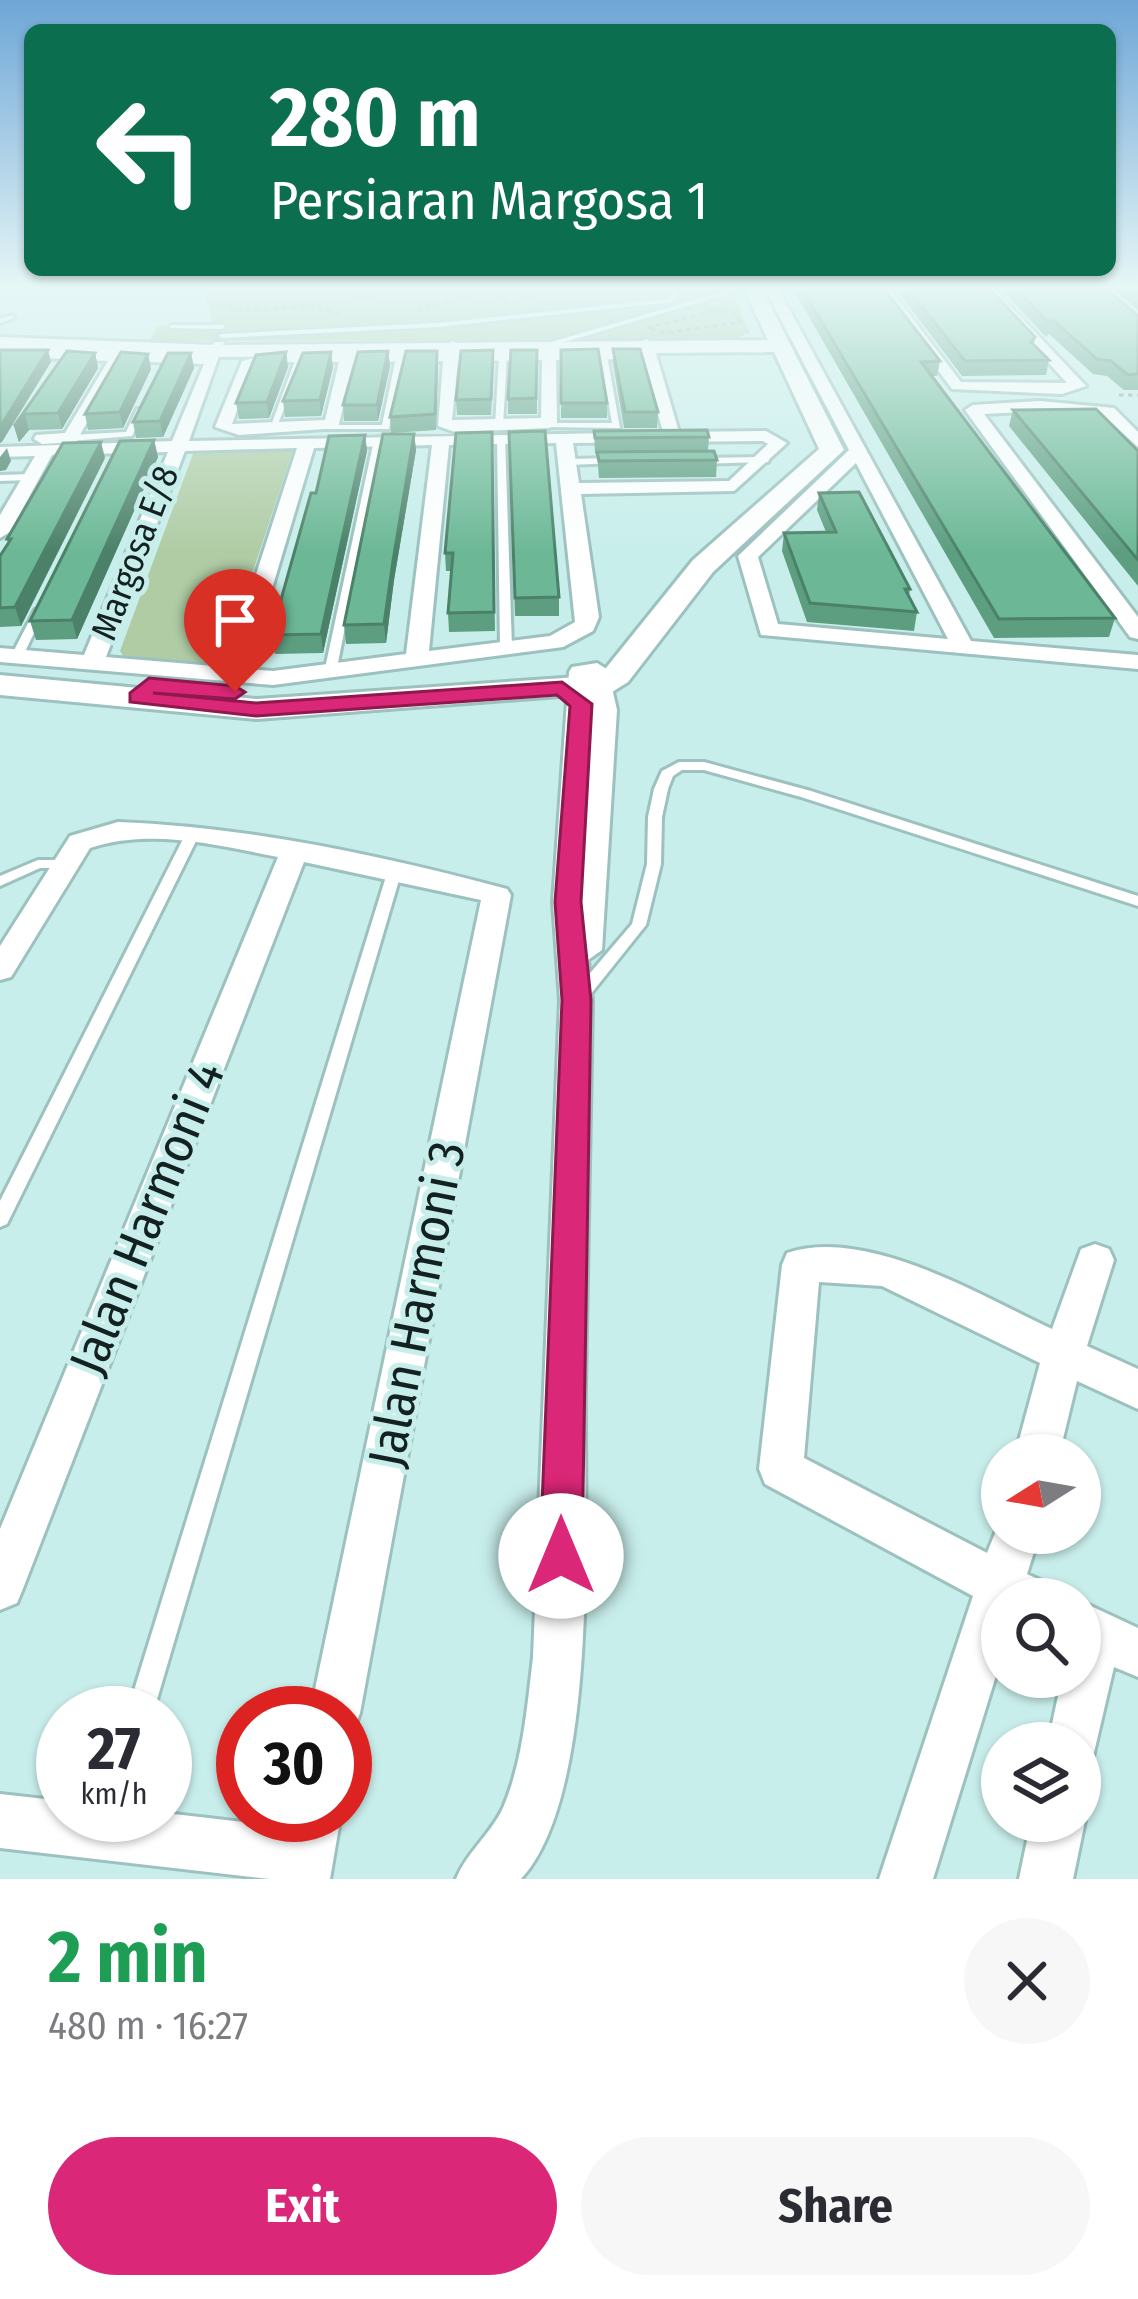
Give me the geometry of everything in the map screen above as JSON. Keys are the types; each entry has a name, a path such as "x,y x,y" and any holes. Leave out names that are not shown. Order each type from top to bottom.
{"street":[{"path":"0,440 70,438 105,377"},
{"name":"Margosa E/8","path":"94,661 206,377"},
{"path":"243,377 223,427 328,427 342,377"},
{"path":"449,377 445,422 455,427 564,439 766,436 779,446 730,486 572,489"},
{"path":"0,452 441,440 500,432 547,425 551,377"},
{"path":"656,377 671,436"},
{"path":"483,1879 532,1811 556,1666 562,1593 560,1519 576,991 588,948 591,687 704,566 832,450 817,438 789,377"},
{"path":"817,377 963,647"},
{"path":"950,377 957,386 1078,386 1069,377"},
{"path":"1138,442 1108,411 1040,406 973,410 1138,632"},
{"path":"0,686 150,684 331,673 555,642 585,626 588,616 564,439"},
{"path":"417,659 441,440"},
{"path":"234,677 308,441"},
{"path":"0,532 8,503 46,451"},
{"path":"857,452 748,556 769,630 1138,662"},
{"path":"6,661 150,684 256,709 591,687"},
{"path":"6,661 94,661 150,684"},
{"path":"0,970 80,842 98,833 194,833 395,870"},
{"name":"Jalan Harmoni 4","path":"0,1586 293,851"},
{"name":"Jalan Harmoni 3","path":"340,1686 497,895 395,870"},
{"path":"1043,1434 1095,1260"},
{"path":"987,1578 781,1469 801,1265 886,1270 1138,1390"},
{"path":"1080,1722 1105,1637"},
{"path":"906,1879 981,1682"},
{"path":"0,1821 36,1822"},
{"path":"192,1834 308,1850"},
{"path":"1046,1879 1054,1842"}],"lane":[{"path":"272,429 293,377"},
{"path":"328,427 386,427 396,377"},
{"path":"502,377 506,648"},
{"path":"547,425 616,426 606,377"},
{"path":"70,438 128,434 147,397"},
{"path":"331,673 378,440"},
{"path":"109,469 119,448"},
{"path":"677,461 765,460"},
{"path":"568,462 634,461"},
{"path":"0,478 32,476"},
{"path":"6,661 48,594"},
{"path":"576,991 638,925 654,864 661,789 667,774 679,766 729,772 867,812 1138,901"},
{"path":"0,1220 194,833"},
{"path":"0,882 38,864 65,865"},
{"path":"148,1686 395,870"}],"green space":[{"path":"287,447 293,451 223,661 205,666 124,657 120,651 193,454"}],"building":[{"path":"0,377 31,377 0,427"},
{"path":"49,377 80,377 58,413 25,414 14,426"},
{"path":"107,377 137,377 120,412 85,414"},
{"path":"156,377 180,377 160,421 133,422"},
{"path":"247,377 277,377 267,402 236,403"},
{"path":"293,377 325,377 320,400 283,401"},
{"path":"351,377 383,377 377,405 343,405"},
{"path":"400,377 436,377 435,414 390,417"},
{"path":"458,377 492,377 491,399 456,400"},
{"path":"509,377 536,377 536,398 508,399"},
{"path":"561,377 603,377 607,403 561,403"},
{"path":"618,377 648,377 658,412 625,412"},
{"path":"854,377 932,377 1115,618 999,619"},
{"path":"1096,409 1138,451 1138,560 1013,410"},
{"path":"707,430 709,437 595,438 594,431"},
{"path":"545,431 559,597 515,598 509,432"},
{"path":"492,432 494,612 448,613 453,553 445,553 456,433"},
{"path":"383,434 414,434 384,624 344,625"},
{"path":"365,435 321,634 271,635 329,436"},
{"path":"154,440 72,620 30,621 120,441"},
{"path":"101,442 15,607 0,608 0,556 63,443"},
{"path":"714,451 717,460 599,461 597,452"},
{"path":"859,492 910,589 905,589 917,612 810,603 784,533 836,532 819,493"}],"route":[{"path":"235,692 149,684 137,698 256,709 562,689 581,704 568,902 576,1000 561,1556"}]}
